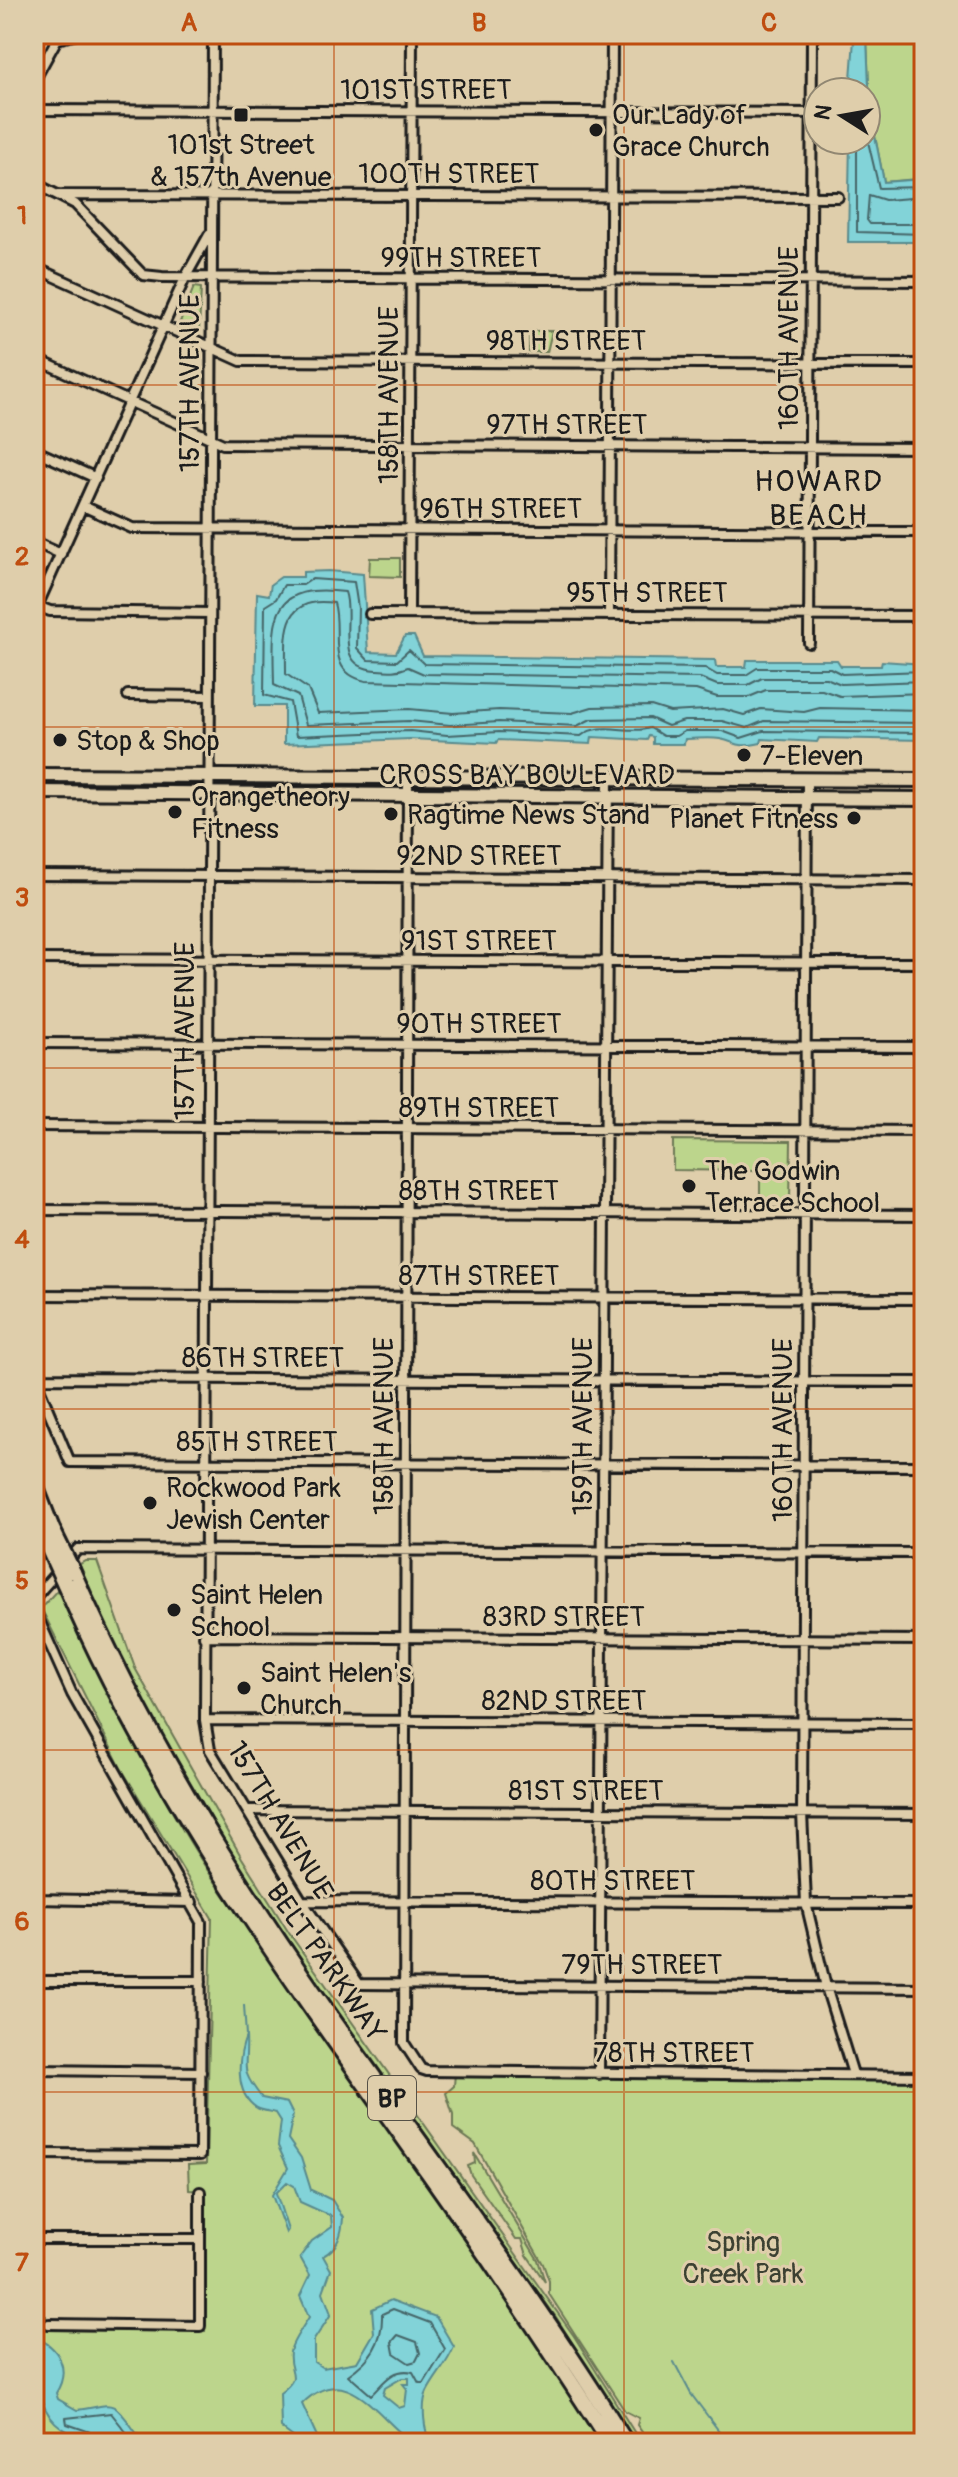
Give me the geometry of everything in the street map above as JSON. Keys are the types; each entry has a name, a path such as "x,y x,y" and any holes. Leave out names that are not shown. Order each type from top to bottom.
{"highway":[{"name":"BELT PARKWAY","path":"34,1483 48,1534 126,1713 218,1873 288,1978 469,2230 610,2443"},
{"name":"BELT PARKWAY","path":"34,1514 48,1534"},
{"name":"BELT PARKWAY","path":"68,1577 138,1708 240,1881 507,2261 626,2443"}],"main road":[{"name":"CROSS BAY BOULEVARD","path":"34,775 924,780"},
{"path":"97,793 105,787 193,787 208,776"},
{"name":"CROSS BAY BOULEVARD","path":"34,792 924,799"}],"street":[{"path":"34,81 57,39 77,34"},
{"name":"157TH AVENUE","path":"213,34 204,1379 205,1720 210,1750 302,1901 359,1984"},
{"name":"158TH AVENUE","path":"409,613 412,34"},
{"path":"609,614 612,34"},
{"name":"160TH AVENUE","path":"812,34 814,76"},
{"name":"101ST STREET","path":"34,110 802,113"},
{"name":"160TH AVENUE","path":"809,643 813,156"},
{"name":"99TH STREET","path":"34,183 75,204 143,275 185,278 924,281"},
{"name":"100TH STREET","path":"59,195 838,197"},
{"path":"210,613 36,609 185,278 211,231"},
{"name":"98TH STREET","path":"34,267 241,361 924,364"},
{"name":"97TH STREET","path":"34,358 223,444 924,448"},
{"path":"34,450 96,478"},
{"name":"96TH STREET","path":"83,506 132,528 924,532"},
{"path":"34,542 61,554"},
{"name":"95TH STREET","path":"370,614 924,616"},
{"path":"128,695 208,696"},
{"name":"158TH AVENUE","path":"408,775 402,1984 404,2043 424,2071"},
{"name":"159TH AVENUE","path":"599,2074 608,778"},
{"name":"160TH AVENUE","path":"807,780 802,1813 806,1903 826,1987 853,2074"},
{"name":"92ND STREET","path":"34,875 924,880"},
{"name":"91ST STREET","path":"34,959 924,963"},
{"name":"90TH STREET","path":"34,1043 924,1047"},
{"name":"89TH STREET","path":"34,1126 924,1131"},
{"name":"88TH STREET","path":"34,1210 924,1215"},
{"name":"87TH STREET","path":"34,1295 924,1299"},
{"name":"86TH STREET","path":"34,1377 924,1382"},
{"name":"85TH STREET","path":"34,1377 70,1462 924,1466"},
{"path":"34,1598 75,1550 924,1553"},
{"path":"34,1609 72,1694 201,1922 200,2155 34,2154"},
{"name":"83RD STREET","path":"204,1636 924,1640"},
{"name":"82ND STREET","path":"205,1720 924,1723"},
{"name":"81ST STREET","path":"248,1810 924,1814"},
{"path":"34,1899 192,1902"},
{"name":"80TH STREET","path":"302,1901 924,1904"},
{"path":"34,1981 201,1981"},
{"name":"79TH STREET","path":"359,1984 924,1988"},
{"path":"34,2070 201,2072"},
{"name":"78TH STREET","path":"424,2071 924,2076"},
{"path":"49,2324 200,2326 200,2192"},
{"path":"34,2239 200,2239"}],"green space":[{"path":"867,38 924,38 924,157 915,164 917,179 884,182 879,156 882,156 882,76 869,76"},
{"path":"194,287 201,288 199,331 180,322"},
{"path":"529,331 552,331 547,352 529,352"},
{"path":"370,558 400,558 400,577 369,576"},
{"path":"673,1140 791,1141 790,1202 760,1202 760,1171 673,1170"},
{"path":"85,1561 97,1561 135,1668 242,1858 289,1933 574,2336 641,2443 634,2443 556,2317 287,1940 234,1857 122,1665 77,1566"},
{"path":"59,1588 160,1790 206,1868 231,1905 237,1901 426,2169 603,2443 34,2443 34,2316 46,2316 46,2330 205,2331 206,2195 203,2191 189,2190 188,2165 206,2164 212,1918 121,1768 41,1608"},
{"name":"Spring Creek Park","path":"455,2073 924,2076 924,2443 649,2442 637,2425 639,2418 625,2411 549,2294 549,2281 543,2264 475,2144 453,2128 453,2115 446,2093 454,2086"},
{"path":"474,2153 538,2260 545,2282 527,2255 522,2239 516,2239 471,2175 468,2166 475,2163"}],"water":[{"path":"867,38 869,76 851,76 854,39"},
{"path":"850,156 879,156 884,182 924,179 921,214 924,214 924,242 848,242"},
{"path":"303,572 363,574 368,652 396,653 405,636 414,636 423,656 715,660 716,667 746,667 747,660 837,660 841,666 881,666 882,661 924,664 924,740 819,738 817,742 762,739 761,743 746,745 707,738 685,739 684,744 653,744 653,737 649,736 647,740 592,737 591,744 410,739 284,744 284,706 255,706 257,593 269,595 271,584 281,577 303,577"},
{"path":"246,2036 247,2074 262,2098 287,2103 293,2115 288,2139 301,2158 311,2190 332,2200 343,2218 338,2240 323,2256 331,2270 323,2292 331,2314 314,2340 314,2362 323,2368 357,2362 374,2333 372,2309 391,2300 436,2317 454,2347 425,2397 424,2418 431,2443 405,2443 405,2437 357,2394 331,2388 317,2392 302,2404 320,2443 287,2443 293,2437 281,2428 280,2393 293,2378 290,2352 309,2317 300,2296 310,2275 300,2257 312,2241 332,2227 331,2216 300,2202 294,2186 287,2182 276,2193 288,2230 286,2233 272,2195 288,2168 278,2146 281,2121 276,2113 257,2108 244,2094 240,2075","holes":["402,2378 409,2378 409,2384 403,2384 407,2389 405,2406 399,2408 383,2395 385,2388"]},
{"path":"34,2337 50,2346 60,2359 62,2375 56,2393 58,2399 77,2410 104,2405 114,2407 125,2417 142,2443 88,2439 55,2423 45,2409 39,2390"}],"waterway":[{"path":"244,2005 246,2036"},
{"path":"674,2362 691,2394 728,2443"}],"place":[{"name":"101st Street & 157th Avenue","path":"241,115"},
{"name":"Our Lady of Grace Church","path":"596,130"},
{"name":"Stop & Shop","path":"60,740"},
{"name":"7-Eleven","path":"744,755"},
{"name":"Orangetheory Fitness","path":"175,812"},
{"name":"Ragtime News Stand","path":"391,814"},
{"name":"Planet Fitness","path":"854,818"},
{"name":"The Godwin Terrace School","path":"689,1186"},
{"name":"Rockwood Park Jewish Center","path":"150,1503"},
{"name":"Saint Helen School","path":"174,1610"},
{"name":"Saint Helen's Church","path":"244,1688"}],"district":[{"name":"HOWARD BEACH","path":"819,498"}]}
